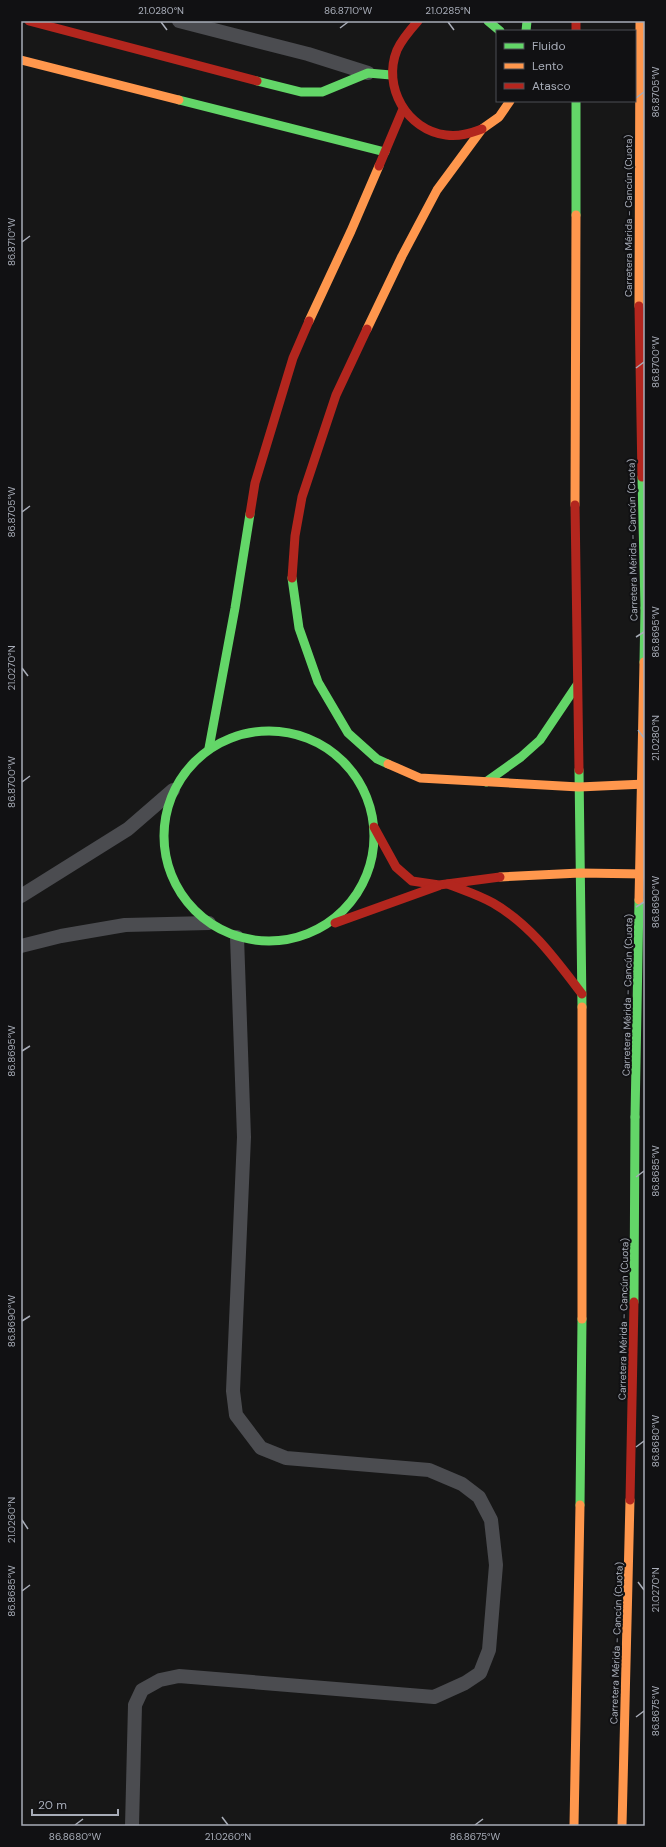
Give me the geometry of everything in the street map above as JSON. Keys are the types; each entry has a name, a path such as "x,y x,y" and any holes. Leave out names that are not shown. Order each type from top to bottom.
{"main road":[{"path":"28,21 301,92 322,92 368,73 391,75"},
{"path":"418,21 402,36 394,54 391,75 395,95 403,109 424,128 441,134 462,135 482,129"},
{"path":"488,21 499,30"},
{"name":"Carretera Mérida - Cancún (Cuota)","path":"622,1826 634,1353 635,1117 644,608 639,324 640,21"},
{"path":"21,60 385,152"},
{"path":"509,102 499,117 482,129 437,190 402,256 336,395 302,497 295,536 292,583 299,628 318,682 348,734 377,759 420,778 579,787 645,784"},
{"path":"574,1826 582,1394 582,994 575,526 576,102"},
{"path":"210,748 235,608 255,483 293,358 403,109"},
{"path":"486,782 521,757 540,740 577,685"},
{"path":"320,928 340,914 356,896 367,874 373,850 373,826 367,797 352,772 330,751 304,737 276,731 252,732 230,738 210,748 195,760 183,774 173,790 164,819 164,849 172,878 187,903 209,923 237,937 265,942 293,939 439,885 498,877 580,873 645,874"},
{"path":"373,826 396,866 412,881 439,885"},
{"path":"448,884 485,899 518,920 546,946 582,994"}],"lane":[{"path":"179,21 308,54 368,73"},
{"path":"21,896 128,829 173,790"},
{"path":"21,946 61,936 125,925 209,923"},
{"path":"132,1826 135,1705 142,1690 160,1680 179,1676 434,1697 465,1683 480,1673 489,1650 496,1565 491,1520 479,1497 462,1484 429,1470 286,1458 261,1448 236,1416 233,1391 244,1137 237,937"}],"traffic: fast":[{"path":"488,21 499,30"},
{"path":"526,30 527,21"},
{"path":"257,81 301,92 322,92 368,73 391,75"},
{"path":"179,100 385,152"},
{"path":"576,102 576,215"},
{"path":"642,477 645,608"},
{"path":"209,748 235,608 250,514"},
{"path":"292,578 299,628 318,682 348,733 377,759 388,764"},
{"path":"644,662 645,608"},
{"path":"486,782 521,757 540,740 577,685"},
{"path":"269,731 289,733 318,743 336,755 350,769 366,796 372,816 374,836 372,856 362,885 350,903 336,917 309,933 289,939 269,941 249,939 220,929 202,917 188,903 172,876 166,856 164,836 166,816 176,787 188,769 202,755 229,739 249,733 269,731"},
{"path":"579,770 582,1007"},
{"path":"635,1117 639,900"},
{"path":"634,1302 635,1117"},
{"path":"580,1505 582,1319"}],"traffic: slow":[{"path":"639,306 640,21"},
{"path":"21,60 179,100"},
{"path":"367,329 402,256 437,190 482,129 499,117 509,102"},
{"path":"309,321 351,231 379,166"},
{"path":"575,505 576,215"},
{"path":"639,900 644,662"},
{"path":"388,764 420,778 579,787 645,784"},
{"path":"500,877 580,873 645,874"},
{"path":"582,1007 582,1319"},
{"path":"622,1826 630,1500"},
{"path":"574,1826 580,1505"}],"traffic: jam":[{"path":"29,21 257,81"},
{"path":"418,21 399,46 393,64 393,78 396,92 401,104 409,116 420,125 432,131 446,135 460,135 482,129"},
{"path":"576,21 576,30"},
{"path":"379,166 403,109"},
{"path":"639,306 642,477"},
{"path":"250,514 255,483 293,358 309,321"},
{"path":"292,578 295,536 302,497 336,395 367,329"},
{"path":"575,505 579,770"},
{"path":"374,827 396,867 412,881 439,885 500,877"},
{"path":"448,884 488,900 507,912 531,932 542,944 582,994"},
{"path":"335,923 438,886"},
{"path":"630,1500 634,1302"}]}
